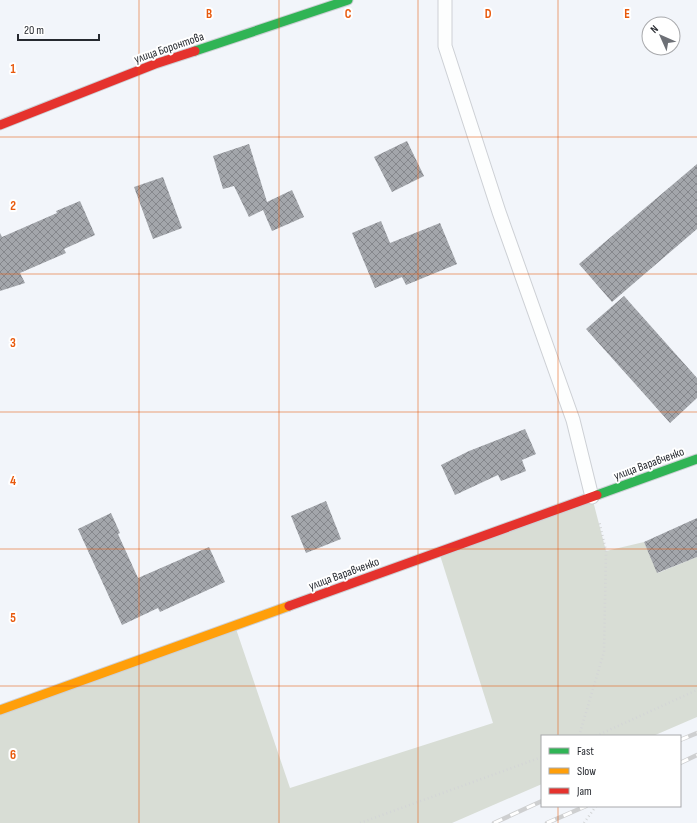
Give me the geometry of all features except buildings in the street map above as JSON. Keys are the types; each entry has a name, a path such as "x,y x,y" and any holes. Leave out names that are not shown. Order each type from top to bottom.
{"street":[{"name":"улица Боронтова","path":"0,125 155,64 348,0"},
{"name":"улица Варавченко","path":"0,710 697,459"}],"lane":[{"path":"445,0 445,46 499,212 573,420 592,497"}],"path":[{"path":"579,735 604,652 606,551 592,497"},
{"path":"598,735 697,690"},
{"path":"360,823 541,757"},
{"path":"584,823 595,807"}],"shaded area":[{"path":"592,497 606,551 644,542 658,573 697,557 697,717 655,735 541,735 541,784 452,823 0,823 0,710 235,626 290,788 493,723 439,552"}],"railway":[{"path":"681,740 697,733"},
{"path":"681,763 697,755"},
{"path":"494,823 541,801"},
{"path":"547,823 584,807"}],"traffic: fast":[{"path":"195,51 348,0"},
{"path":"597,495 697,459"}],"traffic: slow":[{"path":"0,710 289,606"}],"traffic: jam":[{"path":"0,125 155,64 195,51"},
{"path":"289,606 597,495"}]}
